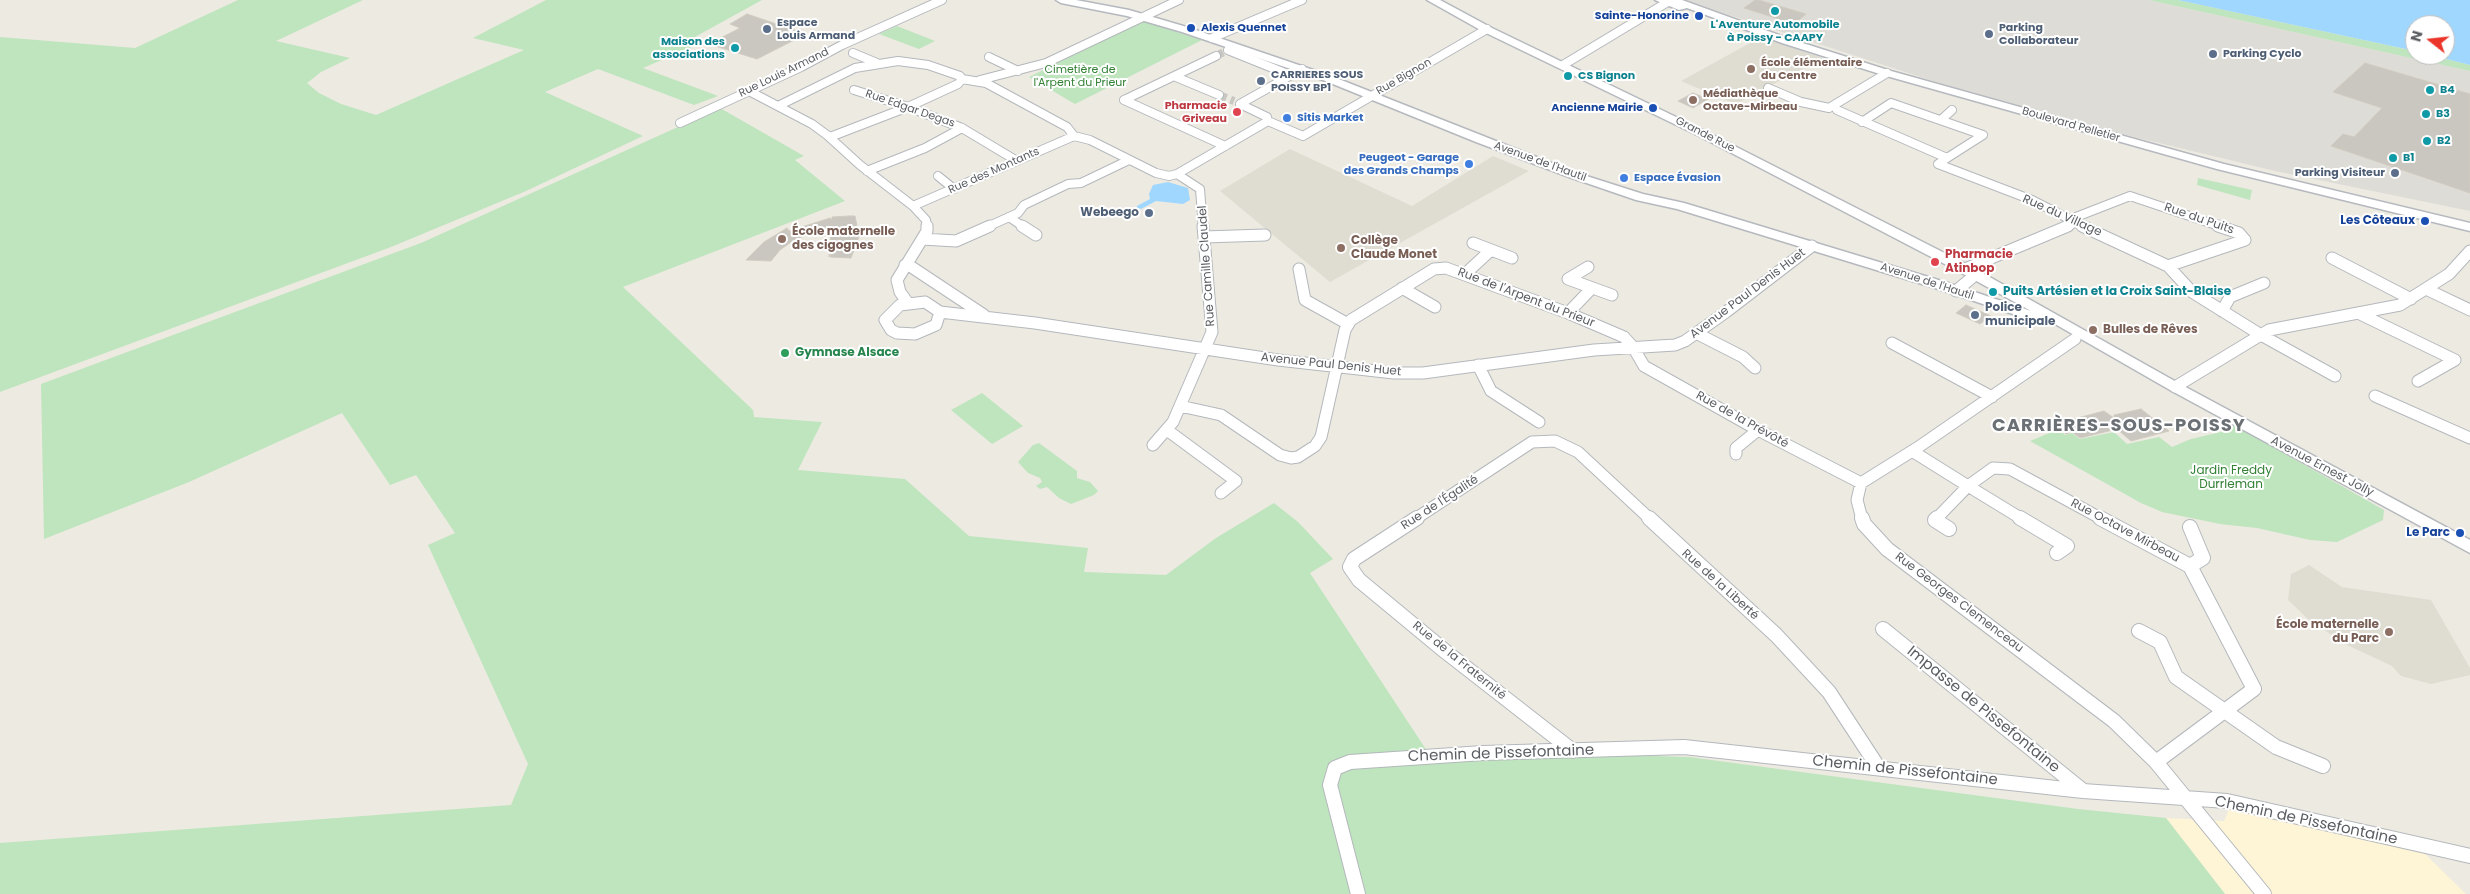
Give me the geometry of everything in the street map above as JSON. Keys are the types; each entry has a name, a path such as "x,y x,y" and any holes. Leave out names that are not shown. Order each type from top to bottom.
{"street":[{"name":"Rue Louis Armand","path":"680,123 802,67 842,45 942,0"},
{"name":"Avenue de l'Hautil","path":"1061,0 1143,16 1212,38 1229,49 1290,75"},
{"path":"778,106 838,75 877,63 898,61 928,65 960,76 962,79 980,80 1046,63 1180,0"},
{"path":"1212,38 1302,0"},
{"name":"Grande Rue","path":"1432,0 1450,7 1487,29 1701,132 1970,272 2065,325"},
{"path":"1563,66 1668,1"},
{"name":"Boulevard Pelletier","path":"1668,1 1764,36 1786,41 1887,74 2221,168 2359,199 2470,227"},
{"name":"Rue Bignon","path":"1268,121 1303,136 1487,29"},
{"name":"Avenue de l'Hautil","path":"1229,49 1302,69 1511,152 1640,197 1680,206 1812,246 2024,314"},
{"path":"852,53 877,63"},
{"path":"1216,56 1176,77 1166,78 1124,100 1225,146"},
{"path":"989,57 1018,70"},
{"path":"980,80 1067,126 1074,136 1090,140 1160,175 1176,174 1268,121 1268,117 1237,102 1302,69"},
{"path":"1768,88 1801,102 1829,108 1838,106 1887,74"},
{"path":"1176,77 1220,95"},
{"path":"830,137 908,106 958,84 962,79"},
{"name":"Rue Edgar Degas","path":"854,90 908,106 962,128 1017,161"},
{"path":"749,91 812,124 830,137 867,171 913,206 926,220 927,231 897,280 897,285 908,303 900,305 888,314 886,320 891,330 906,334 924,332 939,321 940,312"},
{"path":"1838,106 1862,122 1947,158 1983,135 1891,103 1862,122"},
{"path":"1941,120 1952,110"},
{"path":"867,171 925,148 962,128"},
{"name":"Rue des Montants","path":"913,206 1074,136"},
{"name":"Rue du Village","path":"1947,158 1938,164 2032,200 2075,223 2168,266 2192,292 2261,335 2336,376"},
{"path":"922,239 956,241 1018,213 1024,204 1068,184 1081,183 1129,160"},
{"name":"Rue Camille Claudel","path":"1153,445 1167,430 1180,406 1212,332 1200,188 1176,174"},
{"path":"938,176 954,189"},
{"name":"Rue du Puits","path":"2075,223 2076,217 2130,196 2239,232 2245,240 2168,266"},
{"name":"Boulevard Pelletier","path":"2359,199 2470,220"},
{"path":"1009,217 1036,235"},
{"path":"1956,291 1970,272 2075,223"},
{"path":"1204,237 1265,235"},
{"path":"1473,243 1512,258"},
{"name":"Avenue Paul Denis Huet","path":"908,303 925,302 937,308 940,312 985,316 1204,349 1404,374 1594,350 1675,345 1684,342 1812,246"},
{"path":"1464,274 1490,250"},
{"path":"2174,387 2269,330 2400,305 2411,300 2428,290 2456,268 2470,251"},
{"path":"2332,258 2411,300"},
{"path":"905,265 910,266 985,316"},
{"path":"1588,267 1568,279 1612,295"},
{"name":"Rue de l'Arpent du Prieur","path":"1348,324 1351,320 1402,288 1439,268 1464,274 1568,313 1624,337 1634,347"},
{"path":"1180,406 1222,415 1280,455 1291,458 1298,457 1315,446 1321,437 1348,324 1305,300 1299,269"},
{"path":"2222,310 2230,297 2264,283"},
{"path":"1402,288 1434,307"},
{"path":"1568,313 1592,289"},
{"path":"2428,290 2470,310"},
{"path":"2358,313 2455,360 2418,381"},
{"path":"2024,314 2065,325"},
{"name":"Avenue Ernest Jolly","path":"2024,314 2148,377 2174,387"},
{"name":"Avenue Ernest Jolly","path":"2065,325 2155,374 2174,387 2470,548"},
{"path":"1696,333 1743,357 1755,368"},
{"path":"1861,484 2075,339"},
{"path":"1892,344 1992,397"},
{"name":"Rue de la Prévôté","path":"1634,347 1644,366 1758,430 1861,484"},
{"path":"1478,365 1491,391 1540,422"},
{"path":"2375,396 2470,438"},
{"path":"1167,430 1236,481 1221,493"},
{"path":"1736,454 1736,448 1758,430"},
{"name":"Rue de la Liberté","path":"1532,442 1555,441 1578,452 1776,635 1829,692 1878,767"},
{"name":"Rue de l'Égalité","path":"1350,567 1354,560 1532,442"},
{"path":"1912,451 2067,546 2057,554"},
{"name":"Rue Octave Mirbeau","path":"1949,529 1935,520 1968,486 1993,468 2010,469 2190,566 2254,689 2156,762"},
{"name":"Rue Georges Clemenceau","path":"1861,484 1857,500 1864,524 1887,549 2114,721 2156,762 2185,800 2264,894"},
{"path":"2190,527 2203,558 2190,566"},
{"name":"Rue de la Fraternité","path":"1350,567 1359,580 1439,646 1573,751"},
{"name":"Impasse de Pissefontaine","path":"1883,629 2083,791"},
{"path":"2139,631 2160,642 2176,677 2276,747 2323,766"},
{"name":"Chemin de Pissefontaine","path":"1358,894 1330,785 1335,768 1350,762 1483,753 1684,747 2083,791 2185,800 2227,801 2470,856"}],"shaded area":[{"path":"1683,0 2149,0 2405,57 2405,65 2443,65 2470,71 2470,211 2275,171 2134,137 1936,82"},
{"name":"École élémentaire du Centre","path":"1761,37 1823,58 1736,104 1681,81"},
{"name":"Collège Claude Monet","path":"1290,149 1412,206 1493,156 1529,171 1330,282 1220,191"},
{"name":"École maternelle du Parc","path":"2309,565 2342,587 2431,600 2470,668 2470,675 2431,684 2401,676 2392,666 2347,645 2309,620 2288,600 2291,574"},
{"path":"2230,807 2422,851 2466,894 2225,894 2166,818 2224,821"}],"green space":[{"path":"238,0 363,0 276,41 350,58 321,72 307,83 319,93 341,104 376,115 524,50 473,38 546,0 762,0 684,43 694,46 643,68 718,96 694,105 598,69 545,92 643,136 526,191 391,247 0,392 0,37 135,48"},
{"path":"2149,0 2178,0 2405,49 2405,57"},
{"name":"Cimetière de l'Arpent du Prieur","path":"1143,21 1202,40 1075,104 1029,77"},
{"path":"897,26 935,41 919,49 879,34"},
{"path":"2455,61 2470,65 2470,71 2443,65 2455,65"},
{"path":"720,108 804,156 795,160 845,201 623,287 753,410 754,417 822,422 798,470 905,479 969,536 1088,548 1084,572 1166,575 1216,538 1274,503 1298,522 1333,559 1310,573 1431,757 1585,754 1689,757 2078,809 2166,818 2225,894 0,894 0,843 511,805 528,764 428,545 455,533 416,475 390,485 342,413 189,482 44,539 41,384 421,243"},
{"path":"2198,178 2252,190 2250,200 2197,185"},
{"path":"982,393 1023,426 992,444 951,410"},
{"name":"Jardin Freddy Durrleman","path":"2234,425 2384,510 2383,520 2337,542 2310,540 2257,528 2220,524 2162,512 2141,503 2030,441 2059,429 2065,435 2072,433 2080,439 2114,432 2127,444 2159,437 2172,447 2191,439 2221,432"},
{"path":"1039,443 1077,471 1077,478 1090,482 1098,491 1094,495 1071,504 1059,498 1047,487 1040,489 1036,486 1042,482 1040,478 1028,473 1018,462 1033,445"}],"water":[{"path":"2178,0 2470,0 2470,65 2455,61 2455,15 2405,15 2405,49"},
{"path":"1168,182 1188,188 1190,200 1183,204 1156,201 1141,209 1137,208 1137,206 1150,199 1149,194 1153,185"}],"building":[{"name":"L'Aventure Automobile à Poissy - CAAPY","path":"1755,0 1806,14 1794,24 1744,8"},
{"path":"747,14 806,34 757,59 709,44 740,28 730,24"},
{"path":"2365,63 2470,94 2470,193 2331,146 2343,134 2354,137 2382,108 2333,92"},
{"name":"Médiathèque Octave-Mirbeau","path":"1693,93 1708,99 1693,108 1678,101"},
{"name":"École maternelle des cigognes","path":"855,216 857,226 844,229 862,229 851,258 830,257 841,234 829,257 831,230 812,233 794,240 780,250 771,261 746,260 764,242 787,228 789,231 830,218 832,220 832,217"},
{"name":"Police municipale","path":"1966,305 1991,316 1980,324 1956,313"},
{"path":"2141,409 2169,431 2131,441 2117,429 2080,438 2072,432 2066,434 2055,424 2104,411 2114,418 2114,415"}],"tunnel":[{"path":"1216,56 1224,52"},
{"path":"1219,95 1234,101"}],"place":[{"name":"L'Aventure Automobile à Poissy - CAAPY","path":"1775,11"},
{"name":"Sainte-Honorine","path":"1699,16"},
{"name":"Alexis Quennet","path":"1191,28"},
{"name":"Espace Louis Armand","path":"767,29"},
{"name":"Parking Collaborateur","path":"1989,34"},
{"name":"Maison des associations","path":"735,48"},
{"name":"Parking Cyclo","path":"2213,54"},
{"name":"École élémentaire du Centre","path":"1751,69"},
{"name":"CS Bignon","path":"1568,76"},
{"name":"CARRIERES SOUS POISSY BP1","path":"1261,81"},
{"name":"B4","path":"2430,90"},
{"name":"Médiathèque Octave-Mirbeau","path":"1693,100"},
{"name":"Ancienne Mairie","path":"1653,108"},
{"name":"Pharmacie Griveau","path":"1237,112"},
{"name":"B3","path":"2426,114"},
{"name":"Sitis Market","path":"1287,118"},
{"name":"B2","path":"2427,141"},
{"name":"B1","path":"2393,158"},
{"name":"Peugeot - Garage des Grands Champs","path":"1469,164"},
{"name":"Parking Visiteur","path":"2395,173"},
{"name":"Espace Évasion","path":"1624,178"},
{"name":"Webeego","path":"1149,213"},
{"name":"Les Côteaux","path":"2425,221"},
{"name":"École maternelle des cigognes","path":"782,239"},
{"name":"Collège Claude Monet","path":"1341,248"},
{"name":"Pharmacie Atinbop","path":"1935,262"},
{"name":"Puits Artésien et la Croix Saint-Blaise","path":"1993,292"},
{"name":"Police municipale","path":"1975,315"},
{"name":"Bulles de Rêves","path":"2093,330"},
{"name":"Gymnase Alsace","path":"785,353"},
{"name":"Le Parc","path":"2460,533"},
{"name":"École maternelle du Parc","path":"2389,632"}],"district":[{"name":"CARRIÈRES-SOUS-POISSY","path":"2119,426"}]}
